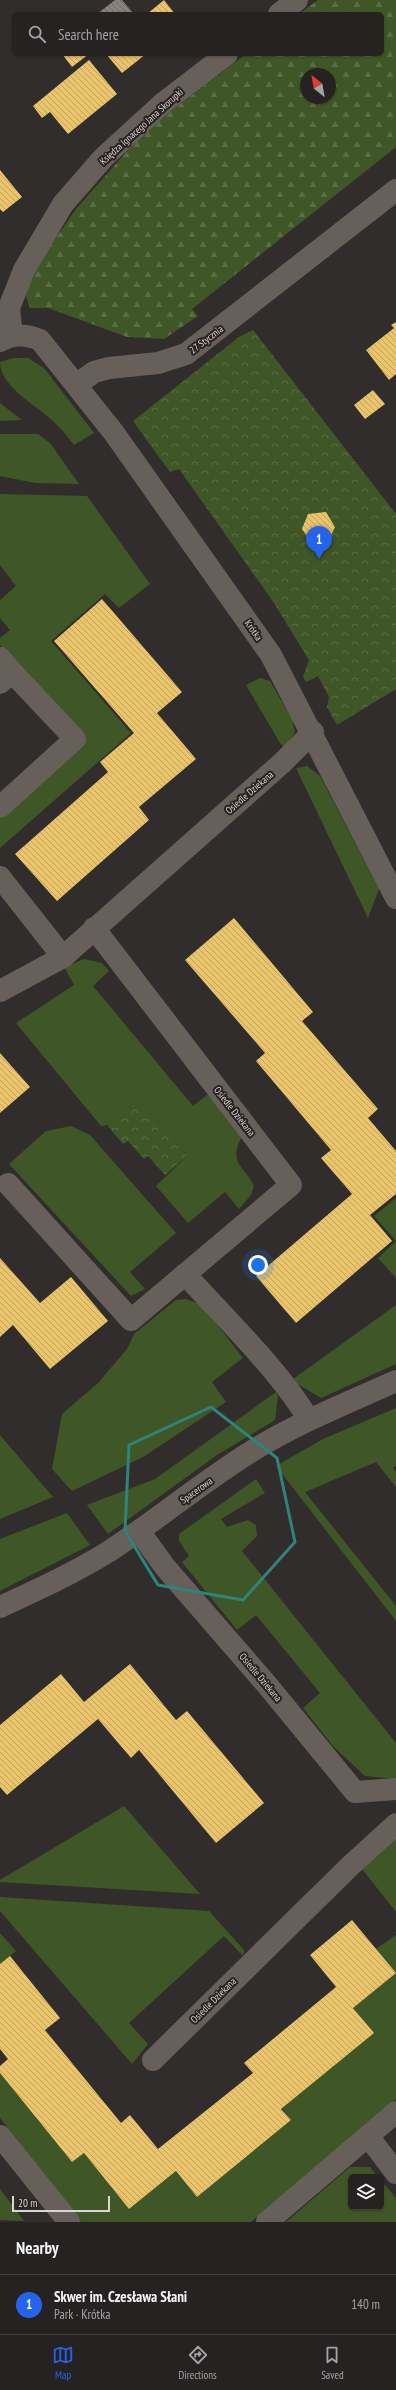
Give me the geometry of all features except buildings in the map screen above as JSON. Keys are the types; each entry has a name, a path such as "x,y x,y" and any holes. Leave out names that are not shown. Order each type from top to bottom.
{"street":[{"path":"282,12 297,0"},
{"name":"Księdza Ignacego Jana Skorupki","path":"6,338 9,308 24,270 63,204 104,157 162,104 224,56"},
{"name":"27 Stycznia","path":"76,384 94,372 109,368 158,363 186,354 393,198"},
{"path":"6,338 28,336 40,340 76,384"},
{"name":"Krótka","path":"76,384 114,433 271,655 313,732 396,898"},
{"path":"0,807 75,739 4,671"},
{"name":"Osiedle Dziekana","path":"0,991 63,957 276,768 313,732"},
{"path":"0,877 63,957"},
{"name":"Osiedle Dziekana","path":"8,1184 131,1320 291,1185 94,928"},
{"path":"185,1274 269,1368 301,1407 309,1420"},
{"name":"Spacerowa","path":"0,1607 80,1568 140,1531 252,1451 309,1420 396,1381"},
{"name":"Osiedle Dziekana","path":"140,1531 165,1567 268,1686 355,1792 396,1789"},
{"name":"Osiedle Dziekana","path":"153,2060 349,1867 396,1824"},
{"path":"267,2222 396,2112"},
{"path":"0,2136 69,2222"},
{"path":"368,2136 396,2172"}],"highlighted area":[{"path":"211,1407 277,1458 295,1542 243,1600 158,1585 125,1531 129,1445"}],"green space":[{"path":"318,0 396,0 396,147 192,309 198,316 164,339 127,337 48,308 30,308 26,296 31,274 76,209 146,130 243,56 384,56 384,12 302,12"},
{"path":"253,330 396,514 396,689 337,725 327,707 329,697 318,676 306,682 303,677 309,660 274,603 179,469 170,472 133,421 239,337"},
{"path":"14,358 28,358 44,368 94,433 74,445 59,426 14,389 6,380 0,362"},
{"path":"0,403 22,420 0,421"},
{"path":"0,434 38,434 50,443 79,484 35,483 0,476"},
{"path":"0,494 87,496 150,584 119,608 105,594 51,641 131,733 0,848 0,818 84,741 0,645 0,638 10,630 0,618 0,600 16,586 0,565"},
{"path":"260,678 270,681 292,719 295,733 284,747 280,743 246,685"},
{"path":"307,766 320,776 379,889 368,918 296,768"},
{"path":"84,959 102,963 109,971 93,986 193,1106 211,1092 242,1136 236,1153 237,1158 254,1186 251,1195 239,1209 225,1192 188,1223 156,1186 187,1156 138,1099 107,1125 101,1126 16,1023 74,985 64,967"},
{"path":"138,1099 187,1156 165,1175 148,1156 144,1159 128,1141 123,1144 107,1125"},
{"path":"71,1126 90,1135 176,1233 130,1272 145,1289 131,1296 9,1164 46,1131"},
{"path":"396,1198 396,1241 374,1216"},
{"path":"396,1241 396,1278 378,1258"},
{"path":"186,1299 202,1305 243,1358 212,1382 226,1402 143,1457 72,1491 52,1469 62,1414 98,1383 127,1349 134,1334 176,1300"},
{"path":"396,1305 396,1364 321,1398 296,1383 293,1379"},
{"path":"276,1392 278,1396 275,1420 217,1455 108,1534 87,1505 155,1479"},
{"path":"396,1408 396,1466 393,1468 396,1472 396,1487 376,1462 305,1492 396,1606 396,1621 276,1466 323,1439"},
{"path":"0,1435 53,1497 0,1519"},
{"path":"256,1479 265,1493 221,1519 227,1527 248,1520 256,1525 257,1536 242,1551 396,1743 396,1779 365,1776 333,1746 303,1708 320,1693 256,1615 237,1630 182,1562 189,1556 179,1541 179,1534"},
{"path":"67,1513 90,1545 0,1591 0,1539"},
{"path":"124,1806 200,1894 0,1882 0,1880"},
{"path":"396,1837 396,1912 362,1869"},
{"path":"0,1897 209,1911 244,1950 243,1956 224,1936 129,2023 148,2044 132,2064 0,1911"},
{"path":"0,1933 16,1951 0,1964"},
{"path":"396,1935 396,2099 251,2222 81,2222 0,2118 0,2073 72,2162 84,2153 129,2209 176,2171 197,2197 291,2120 282,2108 373,2033 353,2007 395,1973 376,1949"},
{"path":"350,2167 370,2167 376,2174 348,2174 348,2210 384,2210 384,2184 396,2198 396,2222 286,2222"},
{"path":"0,2189 24,2221 0,2220"}],"place":[{"name":"Skwer im. Czesława Słani","path":"319,559"}]}
